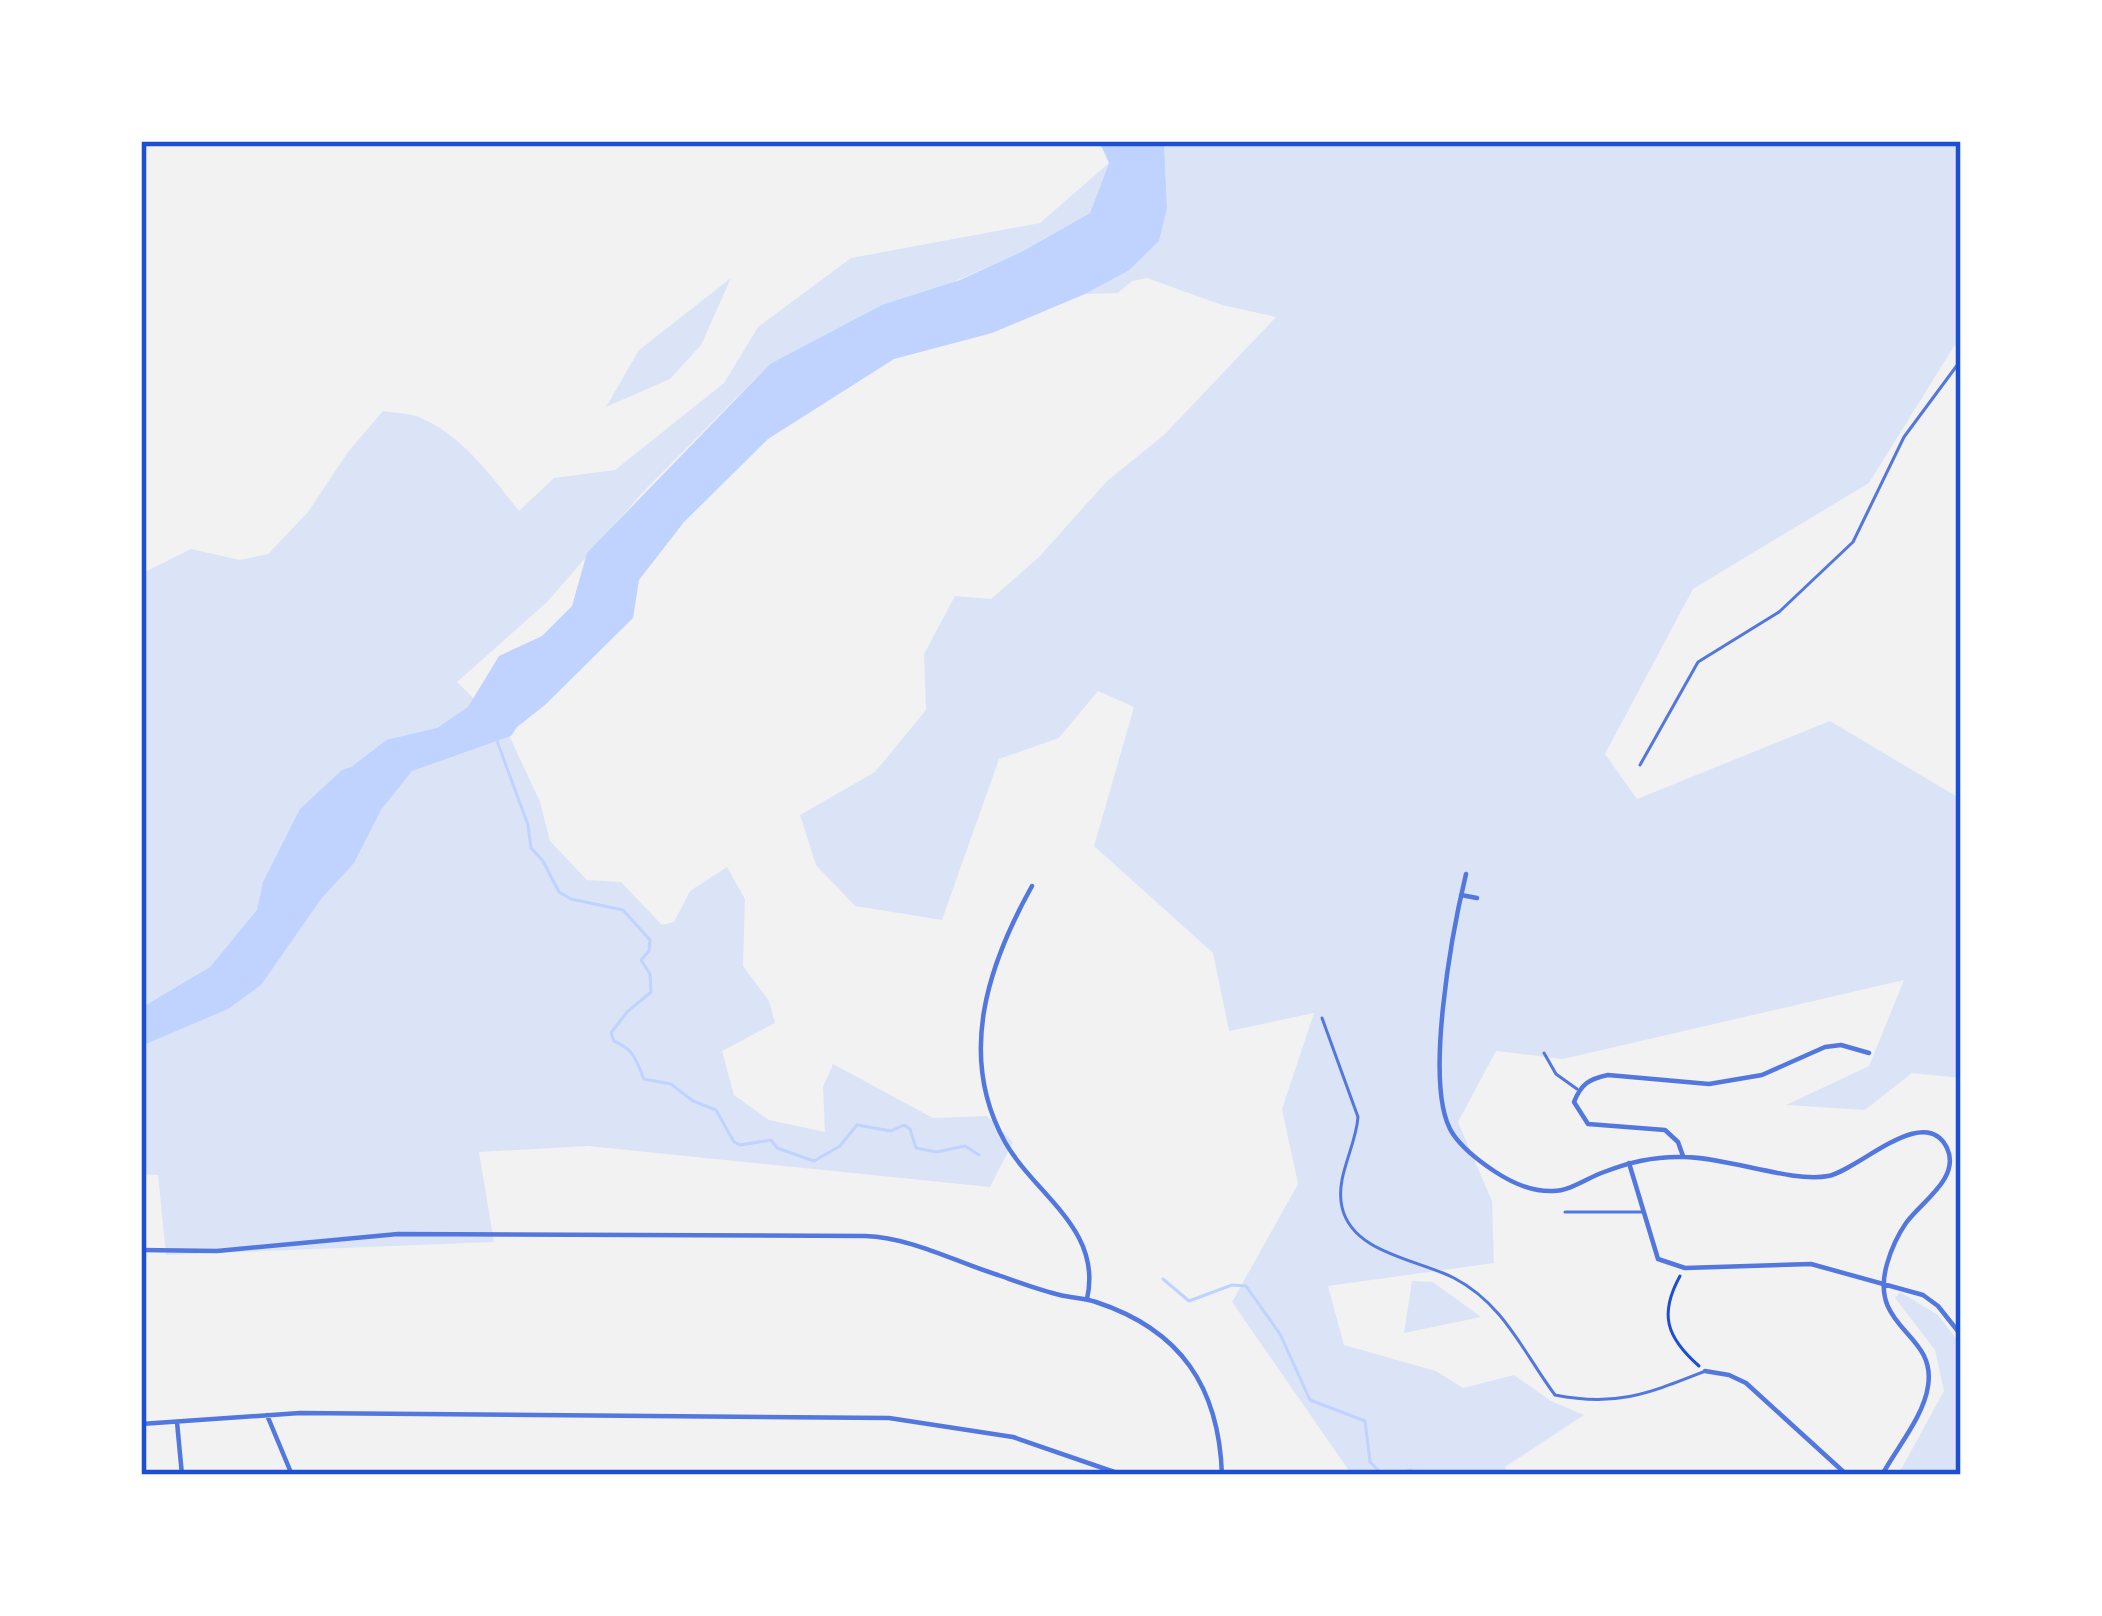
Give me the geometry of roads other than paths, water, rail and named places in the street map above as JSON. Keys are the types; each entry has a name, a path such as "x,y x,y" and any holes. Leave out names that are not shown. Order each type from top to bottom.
{"street":[{"path":"1466,874 1440,1053 1441,1096 1451,1132 1479,1161 1510,1181 1536,1191 1559,1192 1629,1163 1683,1156 1816,1178 1855,1166 1911,1132 1936,1135 1948,1150 1948,1172 1904,1226 1883,1284 1888,1311 1920,1349 1929,1375 1926,1395 1882,1475"},
{"path":"1032,886 991,971 981,1024 982,1064 1003,1138 1086,1249 1091,1269 1087,1299"},
{"path":"1461,895 1477,898"},
{"path":"1683,1156 1678,1142 1665,1130 1588,1124 1574,1102 1579,1090 1595,1078 1608,1076 1709,1084 1762,1075 1840,1045 1869,1053"},
{"path":"1629,1163 1655,1257 1684,1268 1801,1263 1931,1300 1961,1335"},
{"path":"141,1250 217,1251 398,1234 878,1237 918,1245 1049,1292 1087,1299 1151,1327 1189,1364 1215,1415 1222,1475"},
{"path":"1705,1371 1747,1383 1847,1475"},
{"path":"267,1415 292,1475"},
{"path":"141,1424 267,1415 889,1418 1013,1437 1123,1475"},
{"path":"177,1422 182,1475"}],"lane":[{"path":"1640,765 1698,662 1779,612 1853,542 1904,437 1961,360"},
{"path":"1322,1018 1358,1117 1340,1187 1343,1212 1354,1232 1398,1256 1455,1278 1484,1298 1515,1332 1555,1395 1592,1402 1639,1398 1705,1371"},
{"path":"1544,1054 1556,1074 1579,1090"},
{"path":"1565,1212 1644,1213"}],"water":[{"path":"1099,141 1164,141 1167,208 1159,241 1128,271 992,333 894,359 768,439 684,522 639,580 633,618 545,705 511,736 412,771 381,810 354,863 321,899 261,985 228,1009 141,1046 141,1008 210,967 257,910 263,882 300,809 342,770 408,748 468,707 499,656 542,636 572,606 587,553 770,364 882,305 960,280 1023,251 1090,213 1109,163"}],"waterway":[{"path":"361,771 391,748 438,737"},
{"path":"497,741 528,825 531,848 559,892 623,910 650,940 649,951 641,960 650,974 651,992 611,1033 634,1057 644,1079 671,1084 693,1101 716,1110 740,1145 771,1140 777,1148 814,1161 840,1146 857,1125 891,1131 904,1125 916,1148 937,1152 965,1146 979,1155"},
{"path":"1163,1279 1189,1301 1232,1285 1246,1286 1280,1334 1310,1400 1365,1421 1370,1462 1383,1475"},
{"path":"1393,1475 1411,1470 1415,1475"}]}
